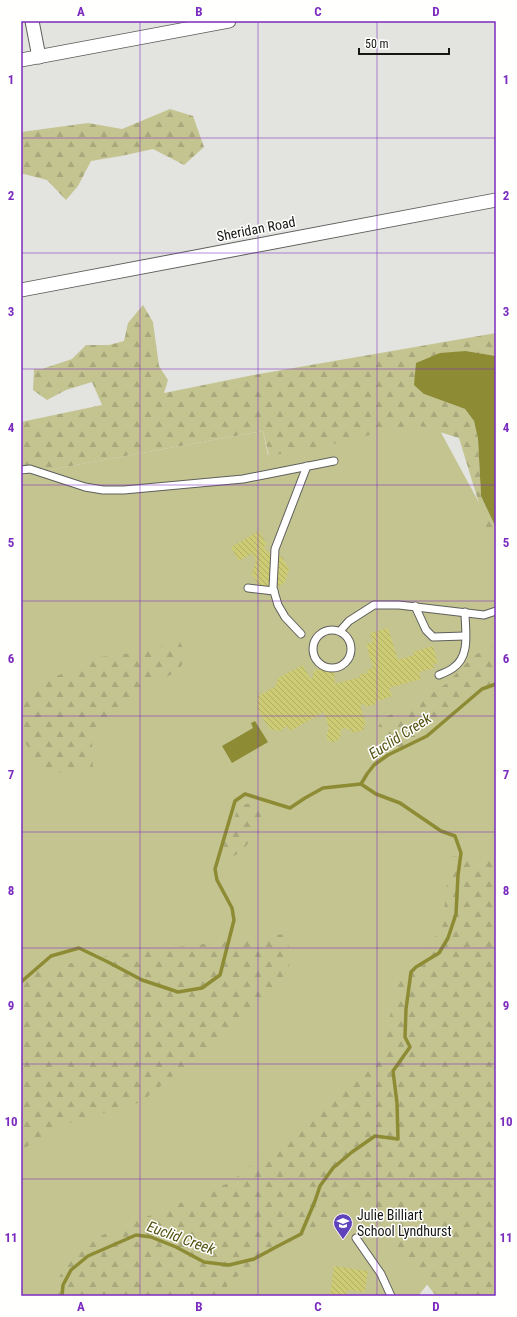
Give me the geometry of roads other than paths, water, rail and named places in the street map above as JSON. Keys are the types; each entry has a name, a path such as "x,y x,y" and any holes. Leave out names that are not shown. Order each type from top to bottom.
{"street":[{"path":"32,21 39,57"},
{"path":"21,60 229,21"},
{"name":"Sheridan Road","path":"21,290 496,200"}],"lane":[{"path":"21,470 30,469 85,487 103,490 117,490 243,479 334,460"},
{"path":"301,634 285,617 278,605 274,591 275,550 307,466"},
{"path":"248,588 274,591"},
{"path":"340,631 350,621 374,605 415,606 484,615 496,611"},
{"path":"415,606 426,630 433,637 465,636"},
{"path":"439,675 454,667 461,660 465,649 464,612"},
{"path":"323,631 340,631 347,636 350,642 351,654 343,664 332,668 326,667 320,664 313,653 314,641 323,631"},
{"path":"356,1238 381,1274 391,1296"}],"waterway":[{"name":"Euclid Creek","path":"62,1296 63,1285 71,1270 88,1256 136,1235 151,1237 176,1247 204,1262 229,1265 254,1259 301,1234 320,1186 333,1168 352,1152 375,1136 398,1139 397,1103 393,1071 410,1047 405,1037 406,1009 411,972 416,967 439,953 448,938 456,914 461,853 455,836 441,831 400,803 376,794 361,784 374,765 388,755 427,736 482,689 496,684"},
{"path":"21,982 51,956 79,948 142,980 178,992 202,988 220,975 234,920 232,908 217,880 215,869 235,801 245,794 290,808 323,788 361,784"}],"place":[{"name":"Julie Billiart School Lyndhurst","path":"343,1240"}]}
